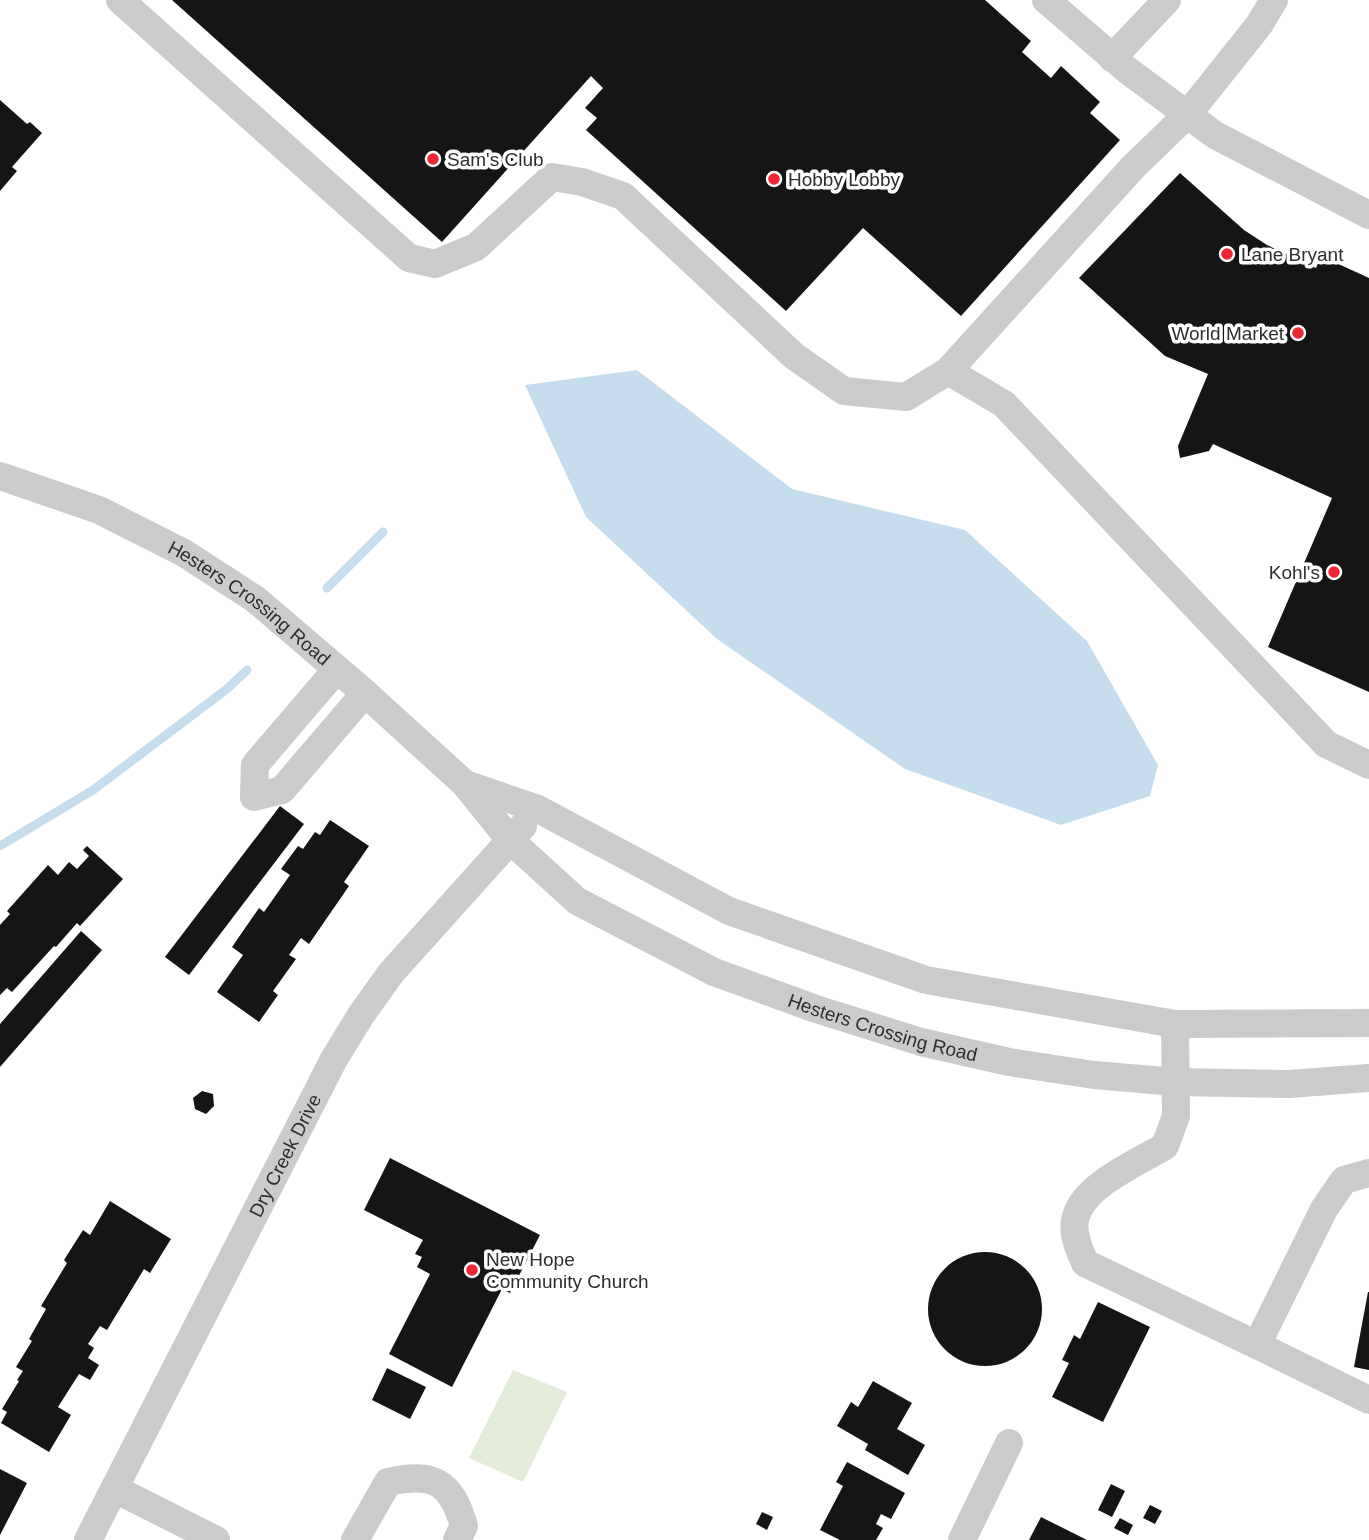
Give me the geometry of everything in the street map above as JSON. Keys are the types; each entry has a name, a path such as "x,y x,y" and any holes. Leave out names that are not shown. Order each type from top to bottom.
{"street":[{"path":"120,0 409,258 435,264 476,247 552,177 583,182 623,196 794,356 844,391 906,397 948,371 1134,166 1188,114 1259,25 1274,0"},
{"path":"1046,0 1112,58 1215,135 1369,215"},
{"path":"1112,58 1167,0"},
{"path":"948,371 1004,404 1326,744 1369,765"},
{"name":"Hesters Crossing Road","path":"0,476 99,510 184,553 256,599 465,784 510,840 576,901 714,972 816,1009 921,1042 1009,1062 1094,1075 1176,1082 1289,1084 1369,1078"},
{"path":"337,669 255,765 254,797 282,790 365,693"},
{"name":"Hesters Crossing Road","path":"465,784 538,809 729,911 926,980 1175,1024 1369,1023"},
{"name":"Dry Creek Drive","path":"88,1540 334,1059 361,1015 391,973 538,809"},
{"path":"1175,1024 1176,1116 1165,1146 1085,1197 1074,1221 1077,1243 1085,1263 1369,1400"},
{"path":"1257,1345 1324,1209 1344,1180 1369,1173"},
{"path":"962,1540 1009,1443"},
{"path":"355,1540 388,1482 411,1477 439,1483 457,1502 464,1526 457,1540"},
{"path":"115,1489 216,1540"}],"green space":[{"path":"513,1370 567,1392 523,1482 469,1458"}],"water":[{"path":"637,370 792,489 965,530 1087,641 1158,765 1150,796 1061,825 905,769 717,639 586,517 525,385"}],"building":[{"path":"172,0 985,0 1031,41 1022,52 1051,78 1061,66 1100,102 1090,113 1120,140 961,316 863,228 786,311 586,130 597,118 585,108 603,88 591,76 442,242"},
{"path":"0,100 27,124 30,122 42,133 12,167 17,171 0,191"},
{"path":"1180,173 1244,230 1267,245 1316,268 1321,256 1369,278 1369,692 1268,647 1332,498 1213,444 1209,451 1180,458 1178,446 1208,374 1165,356 1079,278"},
{"path":"280,806 304,824 189,975 165,957"},
{"path":"330,820 369,846 344,882 349,886 309,944 301,938 289,955 296,959 273,991 278,995 259,1022 217,992 243,955 232,947 259,908 264,912 290,875 281,869 298,846 303,849 315,832 320,835"},
{"path":"87,846 123,879 80,926 77,923 56,947 54,946 12,992 7,988 0,995 0,925 10,914 7,911 48,865 58,875 69,862 77,869 89,856 83,850"},
{"path":"81,931 102,950 0,1067 0,1024"},
{"path":"202,1091 213,1094 214,1106 206,1114 195,1109 193,1098"},
{"name":"New Hope Community Church","path":"390,1158 540,1235 510,1293 502,1289 452,1387 389,1354 430,1274 417,1267 422,1257 415,1254 423,1240 364,1210"},
{"path":"110,1201 171,1239 150,1273 144,1269 107,1330 100,1326 88,1344 94,1348 88,1358 99,1365 90,1380 79,1374 58,1407 71,1415 49,1452 1,1423 7,1412 2,1409 19,1381 17,1380 23,1371 16,1367 32,1341 29,1339 46,1309 41,1306 67,1263 64,1260 83,1230 90,1235"},
{"path":"985,1252 1007,1256 1026,1268 1038,1287 1042,1309 1038,1331 1026,1350 1007,1362 985,1366 963,1362 944,1350 932,1331 928,1309 932,1287 944,1268 963,1256"},
{"path":"1369,1292 1369,1370 1354,1367"},
{"path":"1098,1302 1150,1327 1103,1422 1052,1397 1069,1363 1062,1360 1074,1335 1080,1339"},
{"path":"387,1368 426,1387 410,1419 372,1400"},
{"path":"873,1381 912,1403 897,1429 925,1445 908,1475 865,1450 868,1444 837,1426 851,1402 858,1407"},
{"path":"847,1462 905,1493 891,1519 881,1514 876,1524 883,1528 876,1540 840,1540 820,1530 843,1486 836,1482"},
{"path":"0,1469 27,1483 0,1535"},
{"path":"1111,1484 1125,1491 1112,1517 1098,1510"},
{"path":"1150,1505 1162,1511 1155,1524 1143,1518"},
{"path":"762,1512 773,1517 767,1530 756,1524"},
{"path":"1041,1517 1087,1540 1029,1540"},
{"path":"1120,1518 1133,1525 1128,1535 1114,1528"}],"waterway":[{"path":"327,588 383,532"},
{"path":"0,846 93,790 227,689 247,670"}],"place":[{"name":"Sam's Club","path":"433,159"},
{"name":"Hobby Lobby","path":"774,179"},
{"name":"Lane Bryant","path":"1227,254"},
{"name":"World Market","path":"1298,333"},
{"name":"Kohl's","path":"1334,572"},
{"name":"New Hope Community Church","path":"472,1270"}]}
